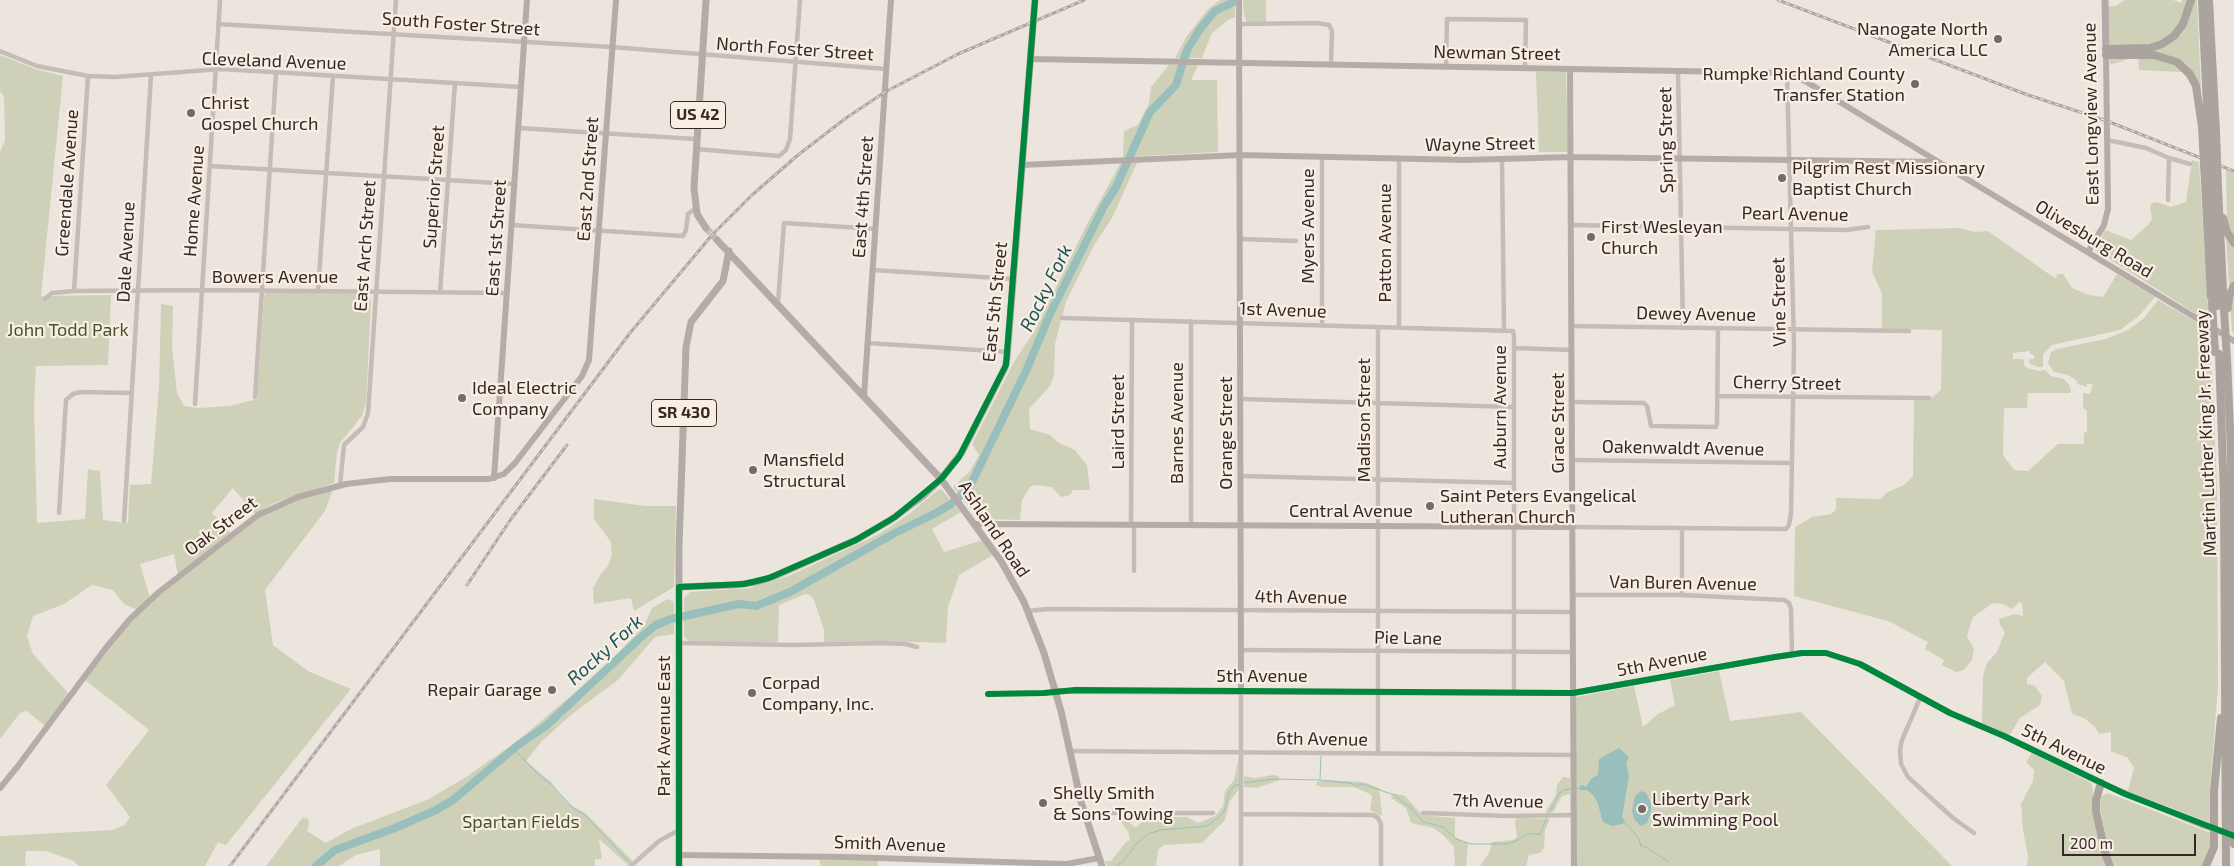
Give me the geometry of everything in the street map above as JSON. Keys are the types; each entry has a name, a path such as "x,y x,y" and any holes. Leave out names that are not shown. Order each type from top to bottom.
{"highway":[{"path":"2106,52 2150,48 2168,40 2183,24 2191,0"},
{"name":"Martin Luther King Jr. Freeway","path":"2202,0 2220,308 2228,360 2225,391 2224,487 2226,866"},
{"name":"Martin Luther King Jr. Freeway","path":"2211,0 2215,116 2211,131"},
{"path":"2106,52 2154,54 2177,62 2190,74 2196,86 2211,131 2220,308"},
{"path":"2214,185 2224,224 2234,244"},
{"path":"2220,308 2234,286"},
{"name":"Martin Luther King Jr. Freeway","path":"2220,308 2217,353 2225,391 2232,573 2234,844"},
{"path":"2232,573 2234,597"},
{"path":"2206,866 2214,847 2214,792 2221,714 2222,630 2225,613"},
{"path":"2101,783 2096,800 2096,810 2110,866"}],"main road":[{"name":"US 42","path":"706,0 694,188 696,208 706,228"},
{"name":"East 5th Street","path":"678,587 744,584 775,576 873,531 904,510 941,479 970,439 1005,368 1008,352 1034,0"},
{"name":"East Longview Avenue","path":"2105,0 2106,52"},
{"path":"717,240 728,251"},
{"name":"Ashland Road","path":"728,251 941,479 964,508 1003,565 1028,611 1044,653 1085,813 1102,866"},
{"name":"Park Avenue East","path":"679,866 678,587 687,336 691,322 696,314 724,281 728,251"}],"street":[{"name":"Home Avenue","path":"195,404 220,0"},
{"name":"East Arch Street","path":"340,485 344,445 363,426 368,413 396,0"},
{"name":"East 1st Street","path":"494,478 527,0"},
{"name":"East 2nd Street","path":"494,478 504,474 515,463 579,380 589,360 616,0"},
{"path":"696,149 779,156 786,150 790,139 800,0"},
{"name":"East 4th Street","path":"864,396 891,0"},
{"name":"Orange Street","path":"1239,0 1241,866"},
{"path":"1446,66 1447,18 1526,20 1525,68"},
{"path":"1239,21 1329,25 1332,31 1331,64"},
{"name":"South Foster Street","path":"218,24 612,47 696,53 702,56"},
{"name":"Cleveland Avenue","path":"0,51 37,66 88,76 151,75 216,70 521,87"},
{"name":"East Longview Avenue","path":"2088,252 2104,225 2107,215 2106,52"},
{"name":"North Foster Street","path":"702,56 886,69"},
{"name":"Newman Street","path":"1030,59 1788,73 1798,77 1939,162"},
{"name":"Grace Street","path":"1570,69 1574,866"},
{"name":"Spring Street","path":"1678,71 1682,328"},
{"path":"255,397 276,73"},
{"name":"Vine Street","path":"1786,529 1791,518 1793,398 1788,73"},
{"name":"Dale Avenue","path":"124,521 151,75"},
{"name":"Greendale Avenue","path":"74,292 88,76"},
{"path":"318,291 333,76"},
{"name":"Superior Street","path":"440,292 455,83"},
{"path":"518,128 696,139"},
{"path":"2107,140 2146,148 2169,158 2190,164"},
{"name":"Wayne Street","path":"1022,166 1240,155 1399,159 1571,157 1939,162"},
{"name":"Myers Avenue","path":"1322,157 1322,325"},
{"path":"2168,200 2169,158"},
{"name":"Patton Avenue","path":"1399,159 1399,327"},
{"name":"Auburn Avenue","path":"1502,159 1504,329 1514,333 1514,692"},
{"name":"Olivesburg Road","path":"1939,162 2234,341"},
{"path":"210,166 269,171 514,184"},
{"path":"512,225 683,236 686,230 688,214 696,208"},
{"path":"778,303 784,223 876,229"},
{"name":"Pearl Avenue","path":"1572,225 1846,230 1868,227"},
{"path":"1241,239 1296,241"},
{"path":"873,270 1013,279"},
{"name":"Bowers Avenue","path":"45,299 52,293 202,290 507,293"},
{"name":"1st Avenue","path":"1062,318 1504,329"},
{"name":"Laird Street","path":"1132,320 1134,571"},
{"name":"Barnes Avenue","path":"1191,321 1191,525"},
{"name":"Dewey Avenue","path":"1572,326 1909,331"},
{"name":"Madison Street","path":"1378,327 1378,754"},
{"path":"1718,329 1718,396"},
{"path":"868,343 1008,352"},
{"path":"1514,348 1572,350"},
{"path":"59,513 66,400 73,394 80,392 132,393"},
{"name":"Cherry Street","path":"1572,402 1644,403 1647,406 1651,426 1716,427 1718,396 1929,398"},
{"path":"1241,399 1514,407"},
{"name":"Oakenwaldt Avenue","path":"1573,460 1792,463"},
{"path":"1241,476 1514,484"},
{"name":"Oak Street","path":"2,784 116,634 151,599 265,510 298,497 340,485 379,479 494,478"},
{"name":"Central Avenue","path":"975,524 1786,529"},
{"path":"1682,528 1682,595"},
{"name":"Van Buren Avenue","path":"1573,596 1682,595 1787,601 1790,605 1792,654"},
{"name":"4th Avenue","path":"1028,611 1047,609 1573,612"},
{"path":"679,643 880,643 906,644 917,647"},
{"name":"Pie Lane","path":"1241,650 1573,652"},
{"name":"5th Avenue","path":"1055,691 1573,693 1792,654 1820,652 1838,656 1866,667 1920,698 2101,783 2202,825 2234,836"},
{"path":"988,694 1044,693 1055,691"},
{"path":"1920,698 1902,740 1899,755 1900,764 1906,774 1921,789 1953,818 1974,833"},
{"name":"6th Avenue","path":"1070,751 1573,755"},
{"path":"1085,813 1213,813"},
{"name":"7th Avenue","path":"1423,813 1574,815"},
{"path":"1241,814 1366,814 1378,818 1382,827 1381,866"},
{"path":"633,865 658,840 679,830"},
{"name":"Smith Avenue","path":"679,856 845,857 1067,864 1099,858"}],"green space":[{"path":"1220,0 1235,0 1235,17 1228,20 1212,33 1202,58 1175,58 1186,37 1208,9"},
{"path":"1243,0 1266,0 1266,22 1247,23"},
{"path":"2125,0 2173,0 2182,3 2182,0 2197,0 2201,90 2197,104 2193,86 2182,72 2139,70 2138,56 2110,65 2108,6 2116,6"},
{"name":"John Todd Park","path":"0,55 35,69 63,76 41,296 111,295 108,365 36,366 34,406 37,523 85,519 88,469 100,471 103,520 128,523 130,485 151,484 159,387 161,304 173,306 172,347 177,393 184,406 198,408 230,406 257,399 264,296 266,292 365,293 371,301 366,403 362,416 340,443 337,452 334,483 274,503 255,514 233,488 212,513 231,533 178,575 174,554 140,564 150,598 137,610 124,604 113,590 92,585 64,604 33,616 27,636 33,654 69,694 45,726 27,711 20,713 0,739 0,152 5,140 4,97 0,91"},
{"path":"1169,65 1198,65 1191,80 1217,80 1218,152 1123,157 1124,131 1138,125 1149,103 1151,87"},
{"path":"1536,72 1566,72 1568,152 1539,152"},
{"path":"2192,160 2199,162 2209,322 2095,250 2105,230 2131,240 2152,219 2150,206 2152,203 2157,202 2171,207 2186,202"},
{"path":"1137,163 1112,218 1095,244 1066,302 1055,344 1054,376 1050,386 1029,409 1030,429 1050,435 1059,443 1075,450 1087,465 1090,490 1073,490 1070,495 1061,497 1052,487 1034,485 1030,487 1022,500 1020,520 979,519 953,487 970,471 979,455 972,444 1014,362 1035,330 1086,226 1120,164"},
{"path":"2226,168 2234,171 2234,333 2232,332 2226,236"},
{"path":"1960,228 1975,232 1988,231 2056,279 2057,274 2063,274 2072,288 2089,295 2103,297 2117,274 2155,297 2139,316 2120,330 2052,345 2043,354 2043,367 2030,364 2029,359 2034,359 2034,355 2030,354 2030,351 2013,353 2013,359 2023,359 2025,367 2038,371 2045,370 2051,376 2064,379 2071,391 2070,393 2028,393 2027,408 2004,408 2003,455 2014,470 2028,471 2058,444 2084,444 2084,433 2087,432 2087,411 2083,408 2083,393 2090,394 2093,385 2087,383 2087,387 2077,384 2077,381 2068,375 2054,372 2048,363 2051,352 2057,349 2106,339 2128,330 2143,319 2158,300 2210,330 2217,486 2218,687 2210,788 2210,823 2128,791 2134,768 2128,758 2111,751 2111,732 2099,734 2095,727 2084,718 2072,714 2064,681 2045,662 2027,678 2027,684 2035,686 2042,696 2040,705 2020,718 2009,736 1982,723 1983,676 1987,663 1997,652 2005,632 2000,625 1999,619 2015,614 2023,616 2022,603 2019,602 2012,609 2003,604 1993,603 1973,617 1967,636 1974,649 1972,660 1964,670 1956,672 1942,665 1944,660 1925,649 1928,642 1888,621 1794,596 1795,527 1812,517 1831,514 1836,510 1836,498 1880,499 1888,492 1904,485 1913,476 1914,400 1929,400 1941,390 1942,330 1882,329 1882,294 1872,271 1876,230"},
{"path":"333,489 325,511 265,590 273,645 308,671 351,689 226,845 218,842 205,866 79,866 72,860 46,851 26,851 25,866 0,866 0,836 112,830 125,825 130,817 106,785 149,730 85,680 119,634 155,598 249,524 278,506"},
{"path":"939,489 961,512 932,529 944,552 983,540 993,555 959,575 948,607 946,643 824,642 824,630 814,600 810,595 805,594 779,605 778,642 690,642 684,637 684,598 690,592 750,588 791,575 879,534 909,514"},
{"path":"594,499 645,506 676,506 674,587 634,611 631,598 594,604 593,588 608,566 612,555 611,542 594,519"},
{"name":"Spartan Fields","path":"668,599 673,601 674,604 674,634 655,637 618,680 572,714 542,741 526,761 552,783 556,790 572,806 585,813 633,861 629,866 599,839 602,859 595,859 595,866 380,866 380,849 356,855 339,866 266,866 303,817 308,819 307,831 326,843 351,829 429,799 466,777 520,739 608,664 644,626 652,608"},
{"path":"1719,671 1730,721 1801,712 1952,866 1576,866 1576,697 1634,686 1643,727 1658,714 1675,705 1670,680"},
{"path":"2032,753 2091,783 2093,789 2093,814 2105,866 2027,866 2028,857 2021,804 2033,781 2034,770 2026,762"},
{"path":"1239,756 1239,789 1230,801 1225,820 1203,842 1164,845 1158,850 1156,866 1107,866 1105,861 1111,861 1126,842 1130,840 1128,832 1120,820 1122,818 1128,820 1136,827 1142,822 1143,817 1187,817 1198,823 1215,816 1223,806 1225,791 1234,780"},
{"path":"1244,776 1255,778 1278,776 1280,780 1257,788 1244,787"},
{"path":"1563,777 1570,778 1570,794 1562,796 1553,812 1545,813 1556,795 1557,785"},
{"path":"1323,780 1363,782 1379,788 1381,816 1370,810 1372,797 1370,794 1354,787 1322,787 1316,785 1317,782"},
{"path":"1393,793 1405,796 1422,815 1455,818 1455,837 1468,843 1466,866 1455,866 1454,847 1443,835 1433,828 1411,823 1406,808 1391,798"},
{"path":"2108,793 2211,833 2210,849 2202,866 2115,866 2110,857 2100,807 2101,797"},
{"path":"1517,818 1550,819 1545,830 1544,848 1540,853 1529,855 1526,866 1480,866 1489,853 1492,842 1513,840 1517,837 1515,822"},
{"path":"819,860 878,860 878,866 821,866"}],"water":[{"path":"1619,748 1629,757 1626,763 1629,776 1622,817 1626,823 1612,826 1603,822 1594,796 1587,790 1580,790 1580,786 1586,787 1592,778 1598,775 1599,759"},
{"name":"Liberty Park Swimming Pool","path":"1641,791 1646,793 1651,803 1651,811 1647,823 1641,826 1634,819 1632,810 1635,796"}],"waterway":[{"name":"Rocky Fork","path":"316,866 335,850 395,828 436,810 453,800 518,745 546,726 656,625 671,619 739,604 756,606 790,592 895,533 936,513 951,504 966,491 1026,371 1050,314 1104,206 1116,187 1150,112 1176,85 1187,50 1200,29 1215,11 1238,0"},
{"path":"514,749 572,807 585,815 630,863"},
{"path":"1320,779 1321,756"},
{"path":"1244,783 1273,779 1320,780 1350,783 1357,786 1366,785 1394,795 1411,808 1423,822 1443,827 1456,839 1471,844 1506,844 1516,841 1526,834 1540,834 1547,817"},
{"path":"1116,866 1148,834 1160,830 1207,826 1220,816 1225,809 1229,793 1234,786 1240,784"},
{"path":"1575,789 1580,788"},
{"path":"1549,813 1559,794 1564,790 1571,789"},
{"path":"1626,823 1639,839 1641,846 1669,862"}],"tunnel":[{"path":"706,228 717,240"}],"railway":[{"path":"230,866 630,333 712,235 752,195 798,155 846,118 885,92 958,54 1084,0"},
{"path":"1778,0 2028,95 2107,121 2234,171"},
{"path":"467,585 511,519 567,445"}],"cycle path":[{"path":"679,866 679,587 744,584 769,578 856,540 895,517 941,479 959,457 1006,365 1035,0"},
{"path":"988,694 1044,693 1075,690 1573,693 1775,657 1802,653 1826,653 1860,664 1950,713 2004,736 2125,794 2234,836"}],"place":[{"name":"Nanogate North America LLC","path":"1998,39"},
{"name":"Rumpke Richland County Transfer Station","path":"1915,84"},
{"name":"Christ Gospel Church","path":"191,113"},
{"name":"Pilgrim Rest Missionary Baptist Church","path":"1782,178"},
{"name":"First Wesleyan Church","path":"1591,237"},
{"name":"Ideal Electric Company","path":"462,398"},
{"name":"Mansfield Structural","path":"753,470"},
{"name":"Saint Peters Evangelical Lutheran Church","path":"1430,506"},
{"name":"Repair Garage","path":"552,690"},
{"name":"Corpad Company, Inc.","path":"752,693"},
{"name":"Shelly Smith & Sons Towing","path":"1043,803"},
{"name":"Liberty Park Swimming Pool","path":"1642,809"}]}
